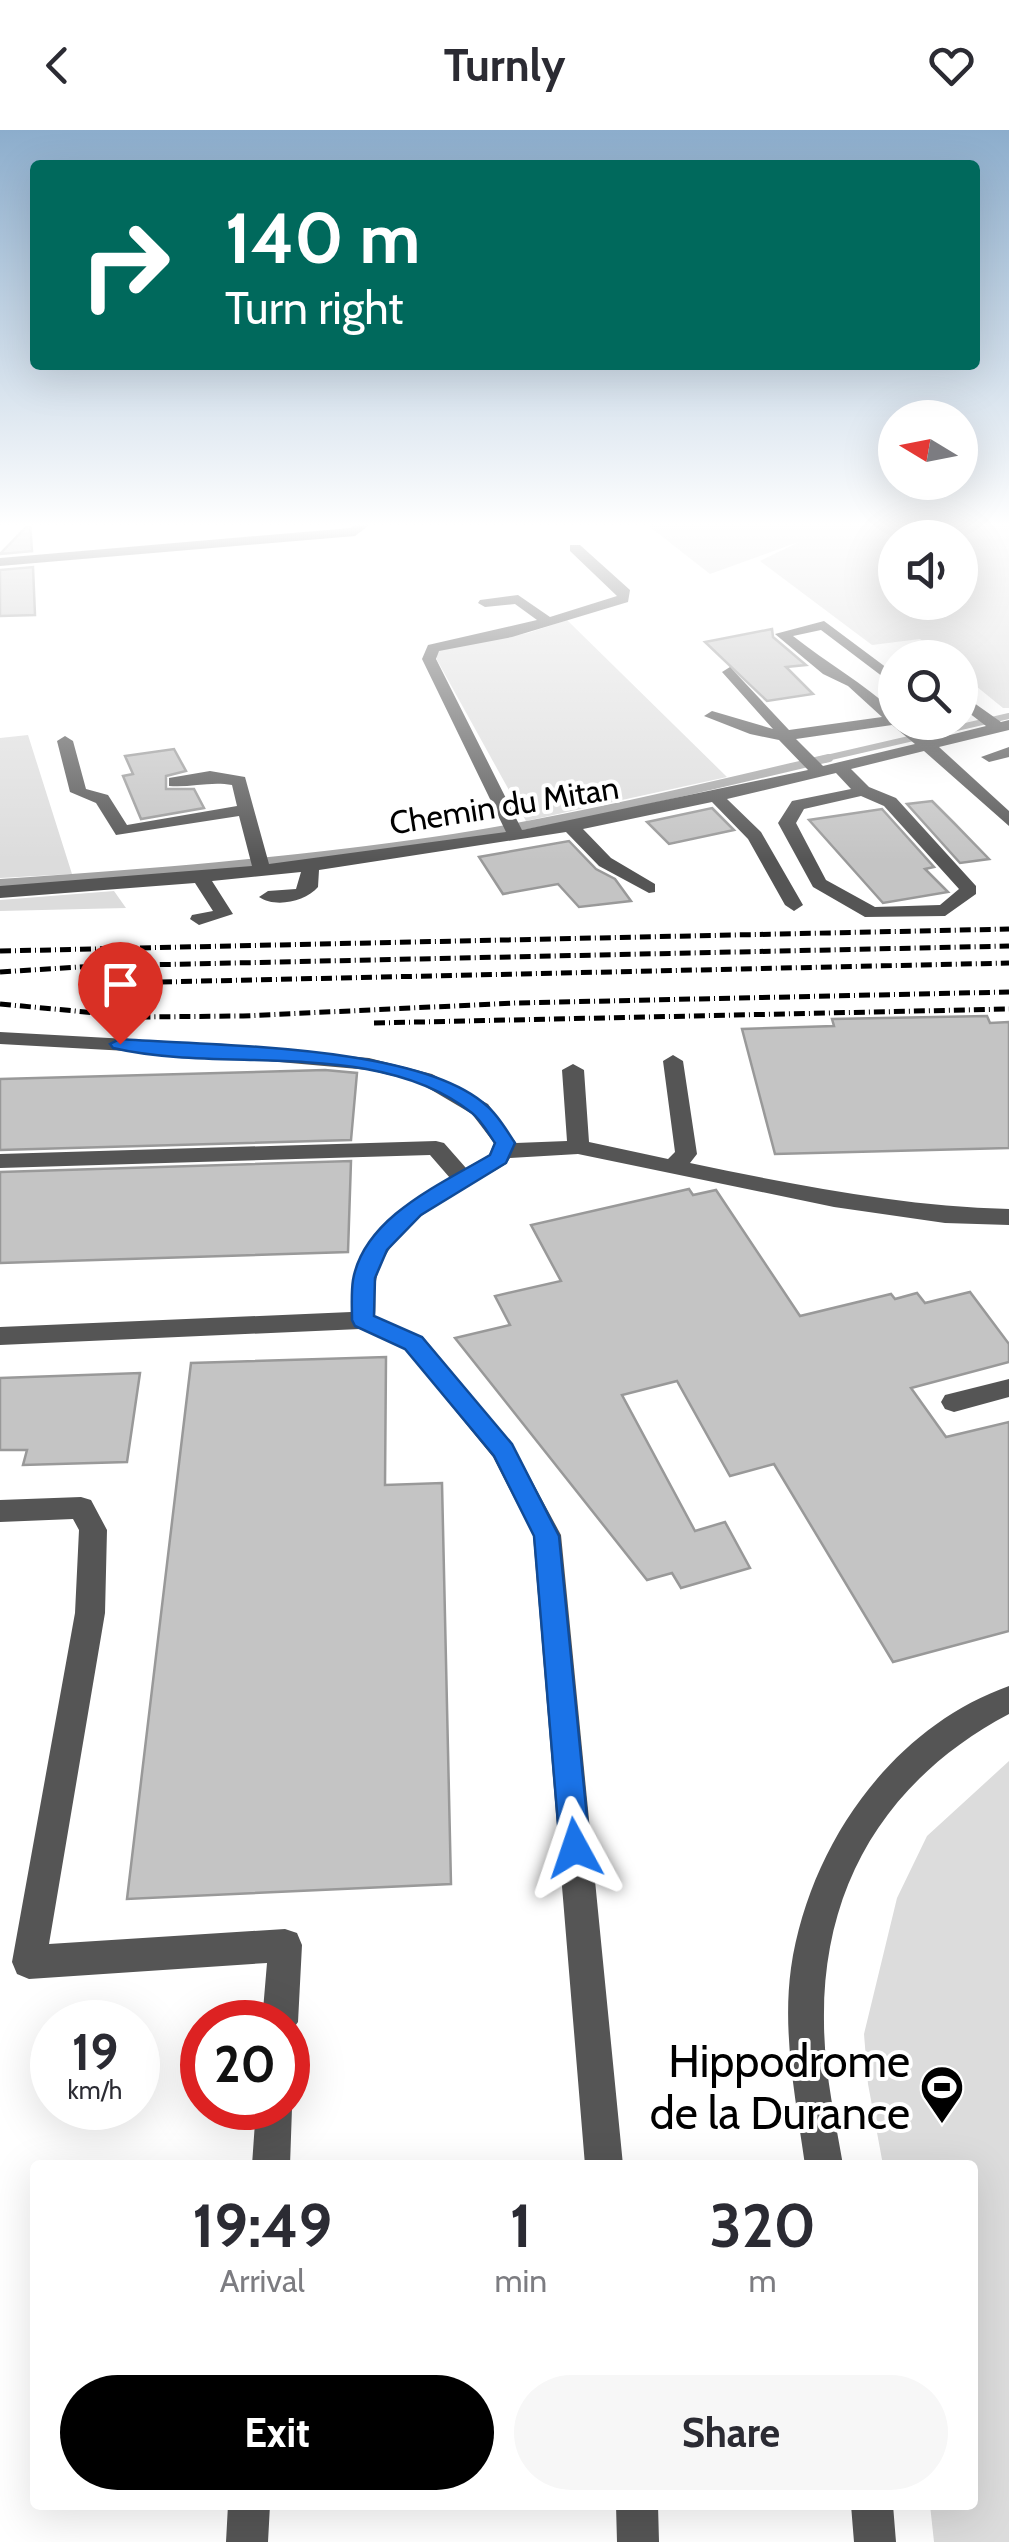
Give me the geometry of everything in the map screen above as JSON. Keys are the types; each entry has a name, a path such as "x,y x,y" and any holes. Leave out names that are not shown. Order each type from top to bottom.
{"street":[{"path":"496,636 445,643 433,648 429,659 516,835"},
{"path":"784,636 878,705"},
{"path":"837,636 878,668"},
{"path":"730,672 780,725 784,736"},
{"path":"978,709 1004,726"},
{"path":"712,716 784,736 862,791 890,802 970,890 945,910 872,913 820,883 787,823 798,805 862,791"},
{"path":"784,736 878,723"},
{"name":"Chemin du Mitan","path":"978,732 1004,726"},
{"path":"917,740 958,771 1009,822"},
{"name":"Chemin du Mitan","path":"0,892 262,871 516,835 715,796 947,740"},
{"path":"65,741 78,792 102,799 122,831 248,809"},
{"path":"989,757 1009,752"},
{"path":"175,782 210,776 239,782 262,871"},
{"path":"715,796 755,836 794,905"},
{"path":"570,826 605,862 650,888"},
{"path":"268,897 301,894 310,887 310,865"},
{"path":"198,919 224,914 200,876"},
{"path":"0,1038 200,1049 368,1064 425,1078 480,1109 505,1143 498,1159 413,1210 378,1247 364,1278 363,1320"},
{"path":"674,1062 686,1154 674,1166"},
{"path":"572,1070 578,1147"},
{"path":"502,1151 578,1147 834,1200 946,1214 1009,1217"},
{"path":"0,1161 436,1148 464,1180"},
{"path":"0,1336 363,1320 414,1343 503,1450 547,1536 604,2160"},
{"path":"954,1402 1009,1388"},
{"path":"0,1511 81,1508 93,1530 90,1613 29,1962 285,1944 281,2000"},
{"path":"823,2160 805,2018 813,1950 825,1901 847,1843 872,1804 913,1759 1009,1699"},
{"path":"271,2160 273,2130"},
{"path":"247,2542 249,2510"},
{"path":"637,2510 638,2542"},
{"path":"872,2510 875,2542"}],"shaded area":[{"path":"514,636 583,636 727,777 526,821 437,660 437,650"},
{"path":"859,636 1009,636 1009,708 1003,708 978,688 978,640 878,640 878,644 872,645"},
{"path":"28,735 72,874 0,878 0,738"},
{"path":"114,891 126,908 0,911 0,900"},
{"name":"Hippodrome de la Durance","path":"1009,1761 1009,2542 934,2542 931,2510 978,2510 978,2160 882,2160 868,2084 864,2034 897,1898 927,1836"}],"building":[{"path":"738,636 773,636 806,665 786,667 813,694 767,701 705,642"},
{"path":"174,749 186,771 166,776 166,789 194,789 204,808 141,819 123,776 133,774 125,756"},
{"path":"932,801 989,859 960,863 907,804"},
{"path":"712,808 734,830 669,844 647,822"},
{"path":"882,809 934,867 925,869 948,892 883,903 809,820"},
{"path":"569,841 596,869 615,879 631,901 579,907 558,884 503,894 479,857"},
{"path":"987,1016 990,1023 1009,1022 1009,1148 775,1154 742,1029 834,1026 832,1019"},
{"path":"325,1070 357,1073 351,1140 0,1150 0,1079"},
{"path":"351,1161 348,1252 0,1263 0,1172"},
{"path":"689,1189 693,1195 716,1190 800,1316 891,1294 895,1299 917,1293 925,1303 970,1292 1009,1344 1009,1362 911,1388 946,1437 1009,1422 1009,1631 893,1662 774,1464 730,1476 677,1381 622,1395 695,1531 725,1522 750,1568 681,1588 672,1573 647,1580 455,1338 510,1325 495,1296 561,1281 531,1225"},
{"path":"386,1357 385,1485 442,1483 451,1884 127,1899 191,1363"},
{"path":"140,1373 127,1462 23,1465 27,1450 0,1450 0,1378"}],"waterway":[{"path":"818,760 1009,716"},
{"path":"0,883 271,861 433,841 583,814 829,758"}],"railway":[{"path":"0,951 1009,929"},
{"path":"0,972 97,966 1009,946"},
{"path":"161,982 1009,963"},
{"path":"0,1004 140,1017 243,1016 516,1003 1009,992"},
{"path":"374,1023 1009,1009"}],"place":[{"name":"Hippodrome de la Durance","path":"942,2125"}],"route":[{"path":"120,1044 368,1064 425,1078 480,1109 505,1143 498,1159 413,1210 378,1247 364,1278 363,1320 414,1343 503,1450 547,1536 575,1848"}]}
